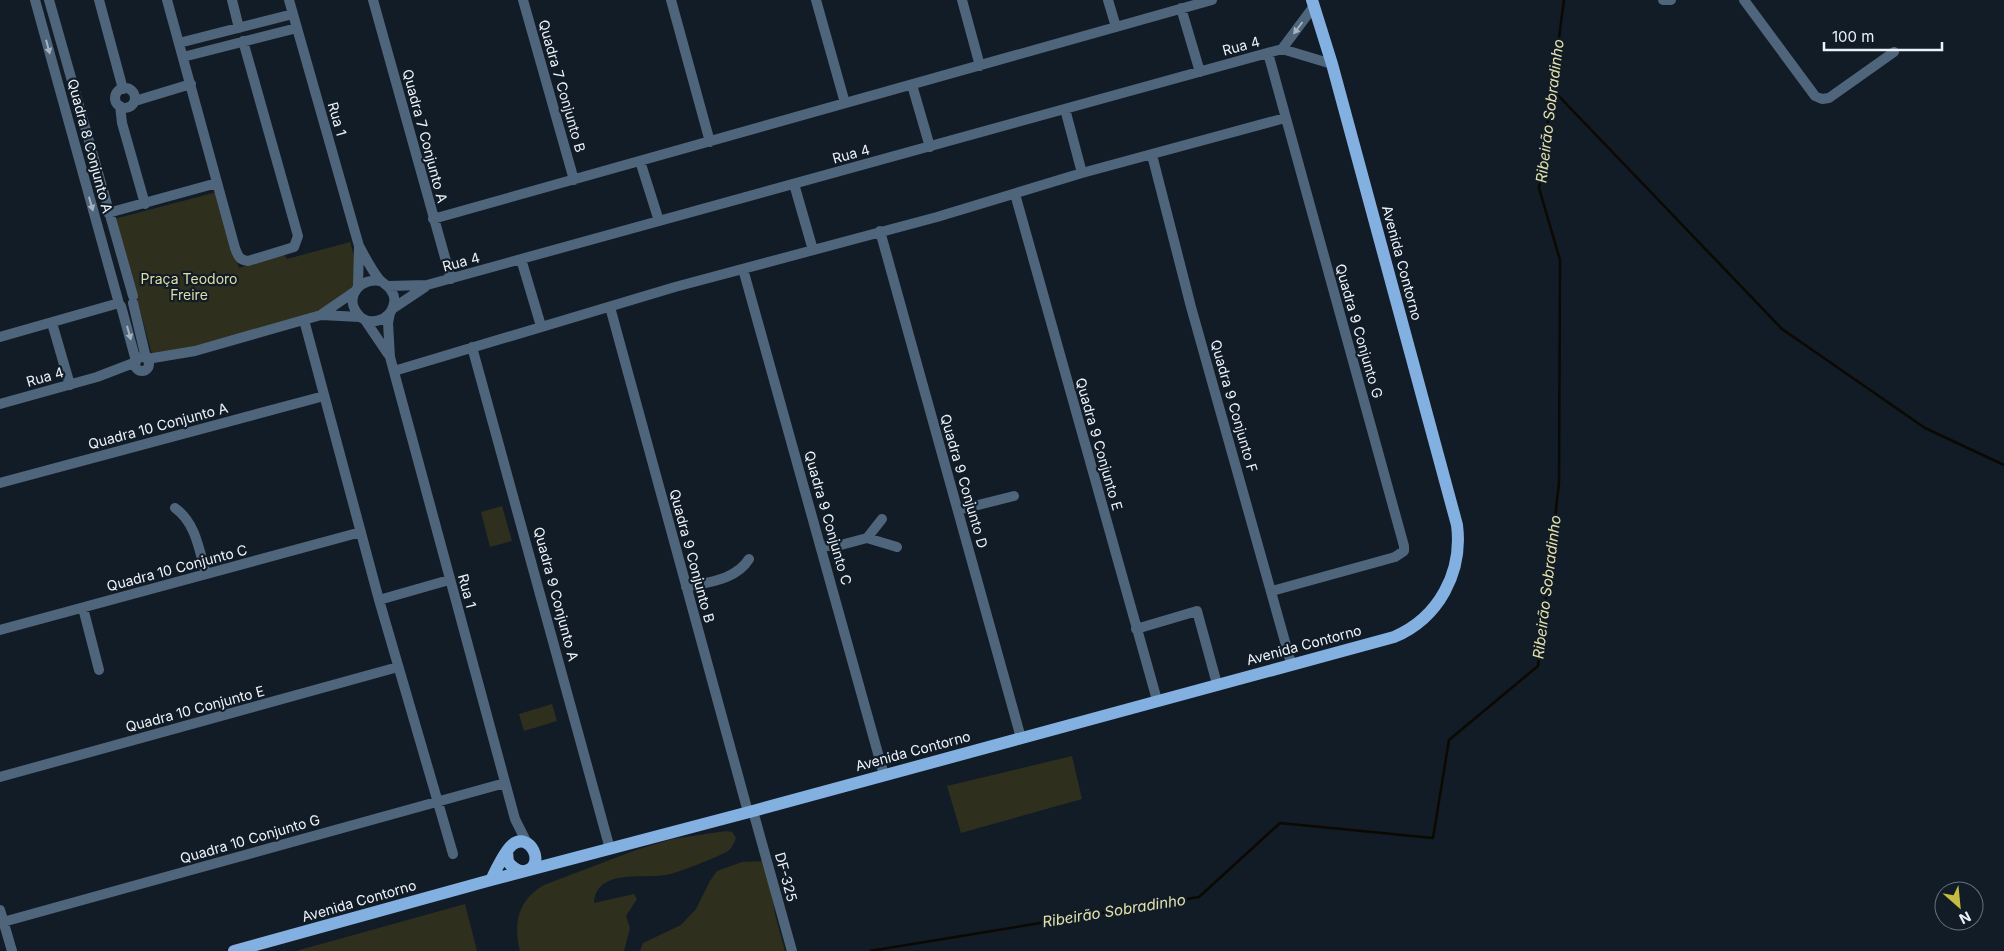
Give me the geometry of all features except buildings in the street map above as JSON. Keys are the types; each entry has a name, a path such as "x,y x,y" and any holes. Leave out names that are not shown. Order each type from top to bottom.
{"main road":[{"name":"Avenida Contorno","path":"234,951 1292,663 1394,637 1420,622 1432,610 1445,591 1454,572 1458,547 1457,525 1332,64 1313,3"},
{"path":"491,880 509,850 518,842 562,861"},
{"path":"509,850 508,862 511,866 525,871 533,865 535,860 531,847"}],"street":[{"name":"Quadra 8 Conjunto A","path":"36,0 119,303 142,363"},
{"name":"Quadra 8 Conjunto A","path":"49,0 133,300 142,363"},
{"path":"99,0 123,89"},
{"path":"167,0 238,257 248,261 294,246 298,236 244,41"},
{"path":"232,0 239,28"},
{"name":"Rua 1","path":"289,0 359,246"},
{"name":"Quadra 7 Conjunto A","path":"374,0 451,279"},
{"name":"Quadra 7 Conjunto B","path":"523,0 574,180"},
{"path":"671,0 710,142"},
{"path":"816,0 845,103"},
{"path":"962,0 980,66"},
{"path":"1108,0 1116,28"},
{"path":"433,219 1212,0"},
{"path":"1663,0 1671,0"},
{"path":"1744,0 1815,96 1822,99 1829,98 1894,52"},
{"path":"1313,3 1282,49 1332,64"},
{"path":"1181,8 1200,72"},
{"path":"179,44 293,14"},
{"path":"264,21 268,35"},
{"path":"183,57 296,28"},
{"path":"197,39 201,52"},
{"name":"Rua 4","path":"427,285 1282,49"},
{"name":"Quadra 9 Conjunto G","path":"1268,53 1403,539 1404,551 1395,557 1272,591"},
{"path":"120,106 127,108 134,101 190,84"},
{"path":"912,85 930,146"},
{"path":"134,101 133,93 127,88 116,95 145,204"},
{"path":"1065,109 1082,174"},
{"path":"394,371 540,326 1285,118"},
{"path":"73,138 77,132 86,133"},
{"path":"77,153 86,153 90,149"},
{"name":"Quadra 9 Conjunto F","path":"1152,155 1191,307 1292,663"},
{"path":"640,161 659,221"},
{"path":"108,213 217,183"},
{"path":"794,184 813,250"},
{"name":"Quadra 9 Conjunto E","path":"1015,194 1157,700"},
{"name":"Quadra 9 Conjunto D","path":"880,231 1021,738"},
{"path":"359,246 394,297 388,324 390,357"},
{"path":"359,246 353,306 390,357"},
{"path":"521,260 540,326"},
{"name":"Quadra 9 Conjunto C","path":"743,269 822,546 884,774"},
{"path":"427,285 384,283 369,280 321,315 304,320 379,600 453,854"},
{"path":"321,315 379,321 427,285"},
{"path":"0,337 119,303 128,308 133,300"},
{"name":"Quadra 9 Conjunto B","path":"610,307 686,587 750,811"},
{"name":"Rua 4","path":"0,404 142,363 304,320"},
{"path":"52,323 70,385"},
{"name":"Quadra 9 Conjunto A","path":"472,347 610,849"},
{"name":"Rua 1","path":"390,357 515,818 531,847"},
{"name":"Quadra 10 Conjunto A","path":"0,483 324,396"},
{"path":"958,510 1014,496"},
{"path":"175,508 185,515 191,524 206,574"},
{"path":"866,538 882,519"},
{"name":"Quadra 10 Conjunto C","path":"0,630 361,532"},
{"path":"822,546 837,546 866,538 897,546"},
{"path":"686,587 730,576 739,571 749,559"},
{"path":"379,600 449,580"},
{"path":"83,608 99,670"},
{"path":"1136,629 1197,611 1217,684"},
{"name":"Quadra 10 Conjunto E","path":"0,777 398,667"},
{"name":"Quadra 10 Conjunto G","path":"4,922 505,783"},
{"name":"DF-325","path":"750,811 792,951"},
{"name":"Rua 1","path":"509,850 515,818"},
{"path":"0,910 12,951"}],"green space":[{"name":"Praça Teodoro Freire","path":"217,192 239,268 283,254 287,259 350,242 356,262 352,290 324,313 176,352 152,354 114,219"},
{"path":"502,506 512,541 490,547 481,512"},
{"path":"552,704 557,721 524,731 519,714"},
{"path":"1072,756 1082,799 961,833 947,786"},
{"path":"726,831 732,832 736,838 729,850 723,854 672,874 622,877 603,884 597,892 594,903 634,894 637,899 626,916 630,928 624,951 520,951 517,931 520,913 528,898 544,885 636,850 672,839"},
{"path":"764,861 785,951 640,951 643,943 681,925 696,909 717,871 742,862"},
{"path":"465,904 477,951 296,951"}],"waterway":[{"name":"Ribeirão Sobradinho","path":"870,951 1199,897 1280,823 1433,838 1449,740 1538,666 1559,483 1560,260 1539,188 1564,0"},
{"path":"1552,89 1782,329 1925,428 2004,465"}]}
